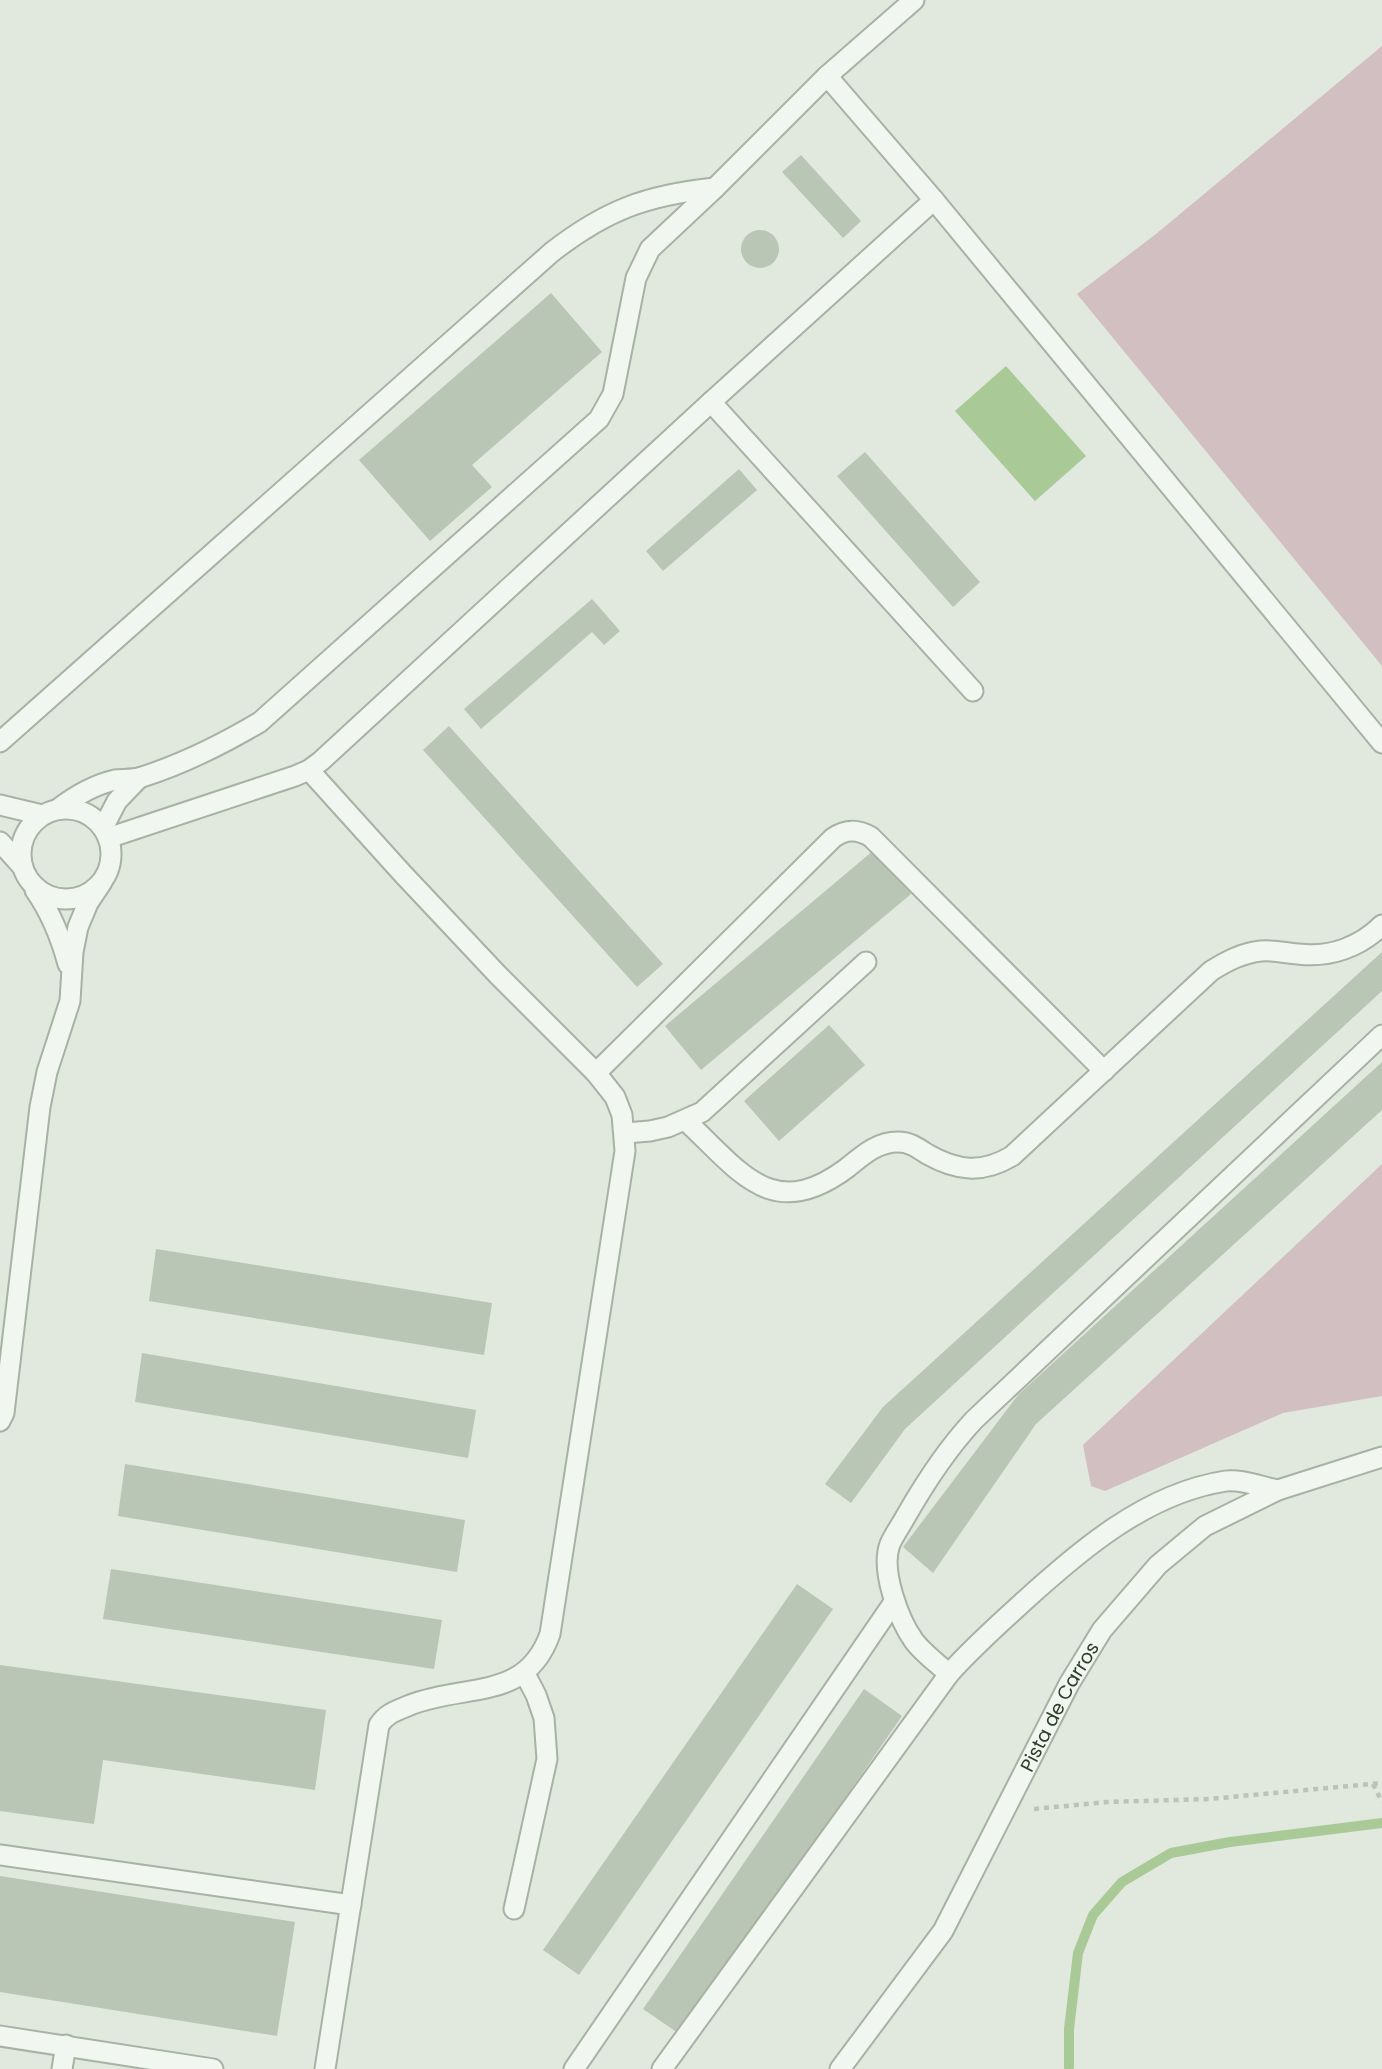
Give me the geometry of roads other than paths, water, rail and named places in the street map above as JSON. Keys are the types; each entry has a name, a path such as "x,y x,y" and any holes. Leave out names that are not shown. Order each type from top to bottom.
{"lane":[{"path":"102,882 92,891 68,900 54,899 32,886 23,870 20,846 28,828 75,796 96,786 139,778 219,745 260,722 599,419 613,394 636,278 641,264 656,243 827,76 914,0"},
{"path":"827,76 934,200 1382,743"},
{"path":"0,742 581,229 647,199 681,191 715,188"},
{"path":"106,833 309,770 934,200"},
{"path":"711,402 973,691"},
{"path":"309,770 498,975 596,1073 615,1097 625,1132 625,1151 550,1634 537,1661 525,1674 509,1682 418,1702 387,1715 379,1725 325,2069"},
{"path":"0,1421 4,1413 40,1107 47,1072 70,1001 73,952 78,927 109,869 111,853 106,833 117,801 139,778"},
{"path":"0,805 50,812 83,812 106,833"},
{"path":"596,1073 833,838 855,831 871,837 1104,1071"},
{"path":"0,842 23,870 51,917 62,940 71,976"},
{"path":"686,1121 755,1184 784,1193 800,1192 828,1181 868,1151 881,1144 894,1142 912,1144 944,1163 968,1170 999,1164 1012,1156 1211,971 1226,961 1262,951 1319,955 1339,951 1358,944 1382,925"},
{"path":"625,1132 650,1131 686,1121 702,1112 866,962"},
{"path":"949,1674 915,1643 900,1619 888,1567 889,1546 926,1480 949,1447 974,1420 1382,1035"},
{"name":"Pista de Carros","path":"840,2069 943,1931 1069,1684 1102,1630 1158,1565 1205,1526 1278,1489 1382,1457"},
{"path":"662,2069 949,1674 971,1649 1054,1574 1107,1533 1154,1506 1191,1489 1229,1480 1278,1489"},
{"path":"574,2069 894,1602"},
{"path":"514,1909 548,1759 544,1717 525,1674"},
{"path":"0,1855 351,1905"},
{"path":"0,2036 213,2069"},
{"path":"62,2069 66,2045"}],"waterway":[{"path":"1069,2067 1069,2029 1078,1953 1093,1915 1122,1882 1171,1853 1230,1842 1382,1823"}]}
